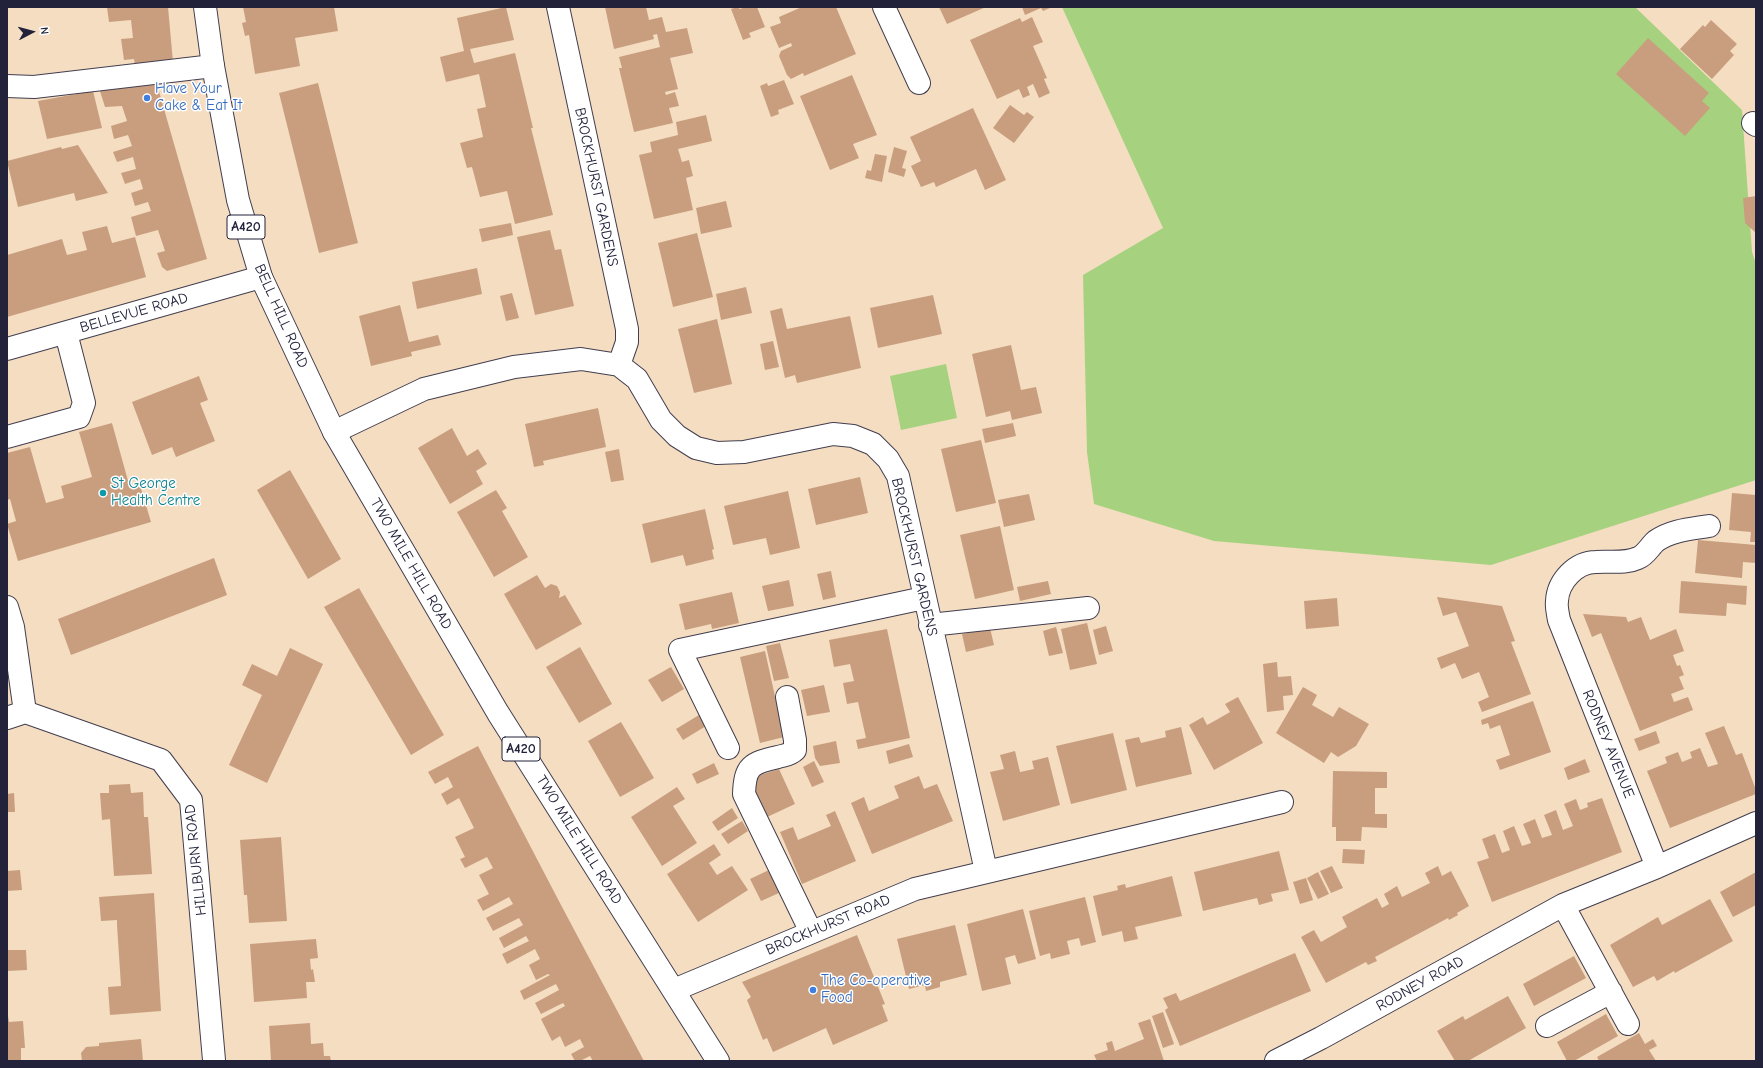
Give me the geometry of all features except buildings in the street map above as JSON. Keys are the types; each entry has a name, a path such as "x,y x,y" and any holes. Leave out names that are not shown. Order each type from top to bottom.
{"street":[{"name":"BELL HILL ROAD","path":"205,7 213,66 238,200 261,277 334,432"},
{"name":"BROCKHURST GARDENS","path":"558,7 626,329 627,342 619,365"},
{"path":"884,7 919,83"},
{"path":"7,86 34,87 213,66"},
{"name":"BELLEVUE ROAD","path":"7,349 261,277"},
{"path":"7,437 79,417 84,403 66,333"},
{"name":"BROCKHURST GARDENS","path":"334,432 424,389 514,367 580,359 619,365 637,379 661,420 676,436 696,448 717,453 744,452 833,434 854,436 873,444 888,459 898,476 986,872"},
{"name":"TWO MILE HILL ROAD","path":"334,432 498,712 718,1061"},
{"name":"RODNEY AVENUE","path":"1657,867 1558,620 1557,601 1561,586 1569,574 1582,565 1595,562 1627,562 1640,557 1656,541 1674,532 1709,526"},
{"path":"728,748 680,650 924,598"},
{"path":"7,607 12,627 16,715"},
{"path":"930,625 1088,608"},
{"path":"787,697 795,740 795,750 791,754 769,759 752,766 745,777 744,794 811,932"},
{"name":"HILLBURN ROAD","path":"16,715 160,760 191,800 214,1060"},
{"name":"BROCKHURST ROAD","path":"674,990 915,889 1282,802"},
{"name":"RODNEY ROAD","path":"1276,1061 1321,1038 1563,905 1657,867 1756,823"},
{"path":"1563,905 1628,1024"},
{"path":"1547,1026 1611,992"}],"green space":[{"path":"1062,7 1635,7 1742,110 1752,252 1756,264 1756,480 1491,565 1214,541 1094,504 1087,452 1083,275 1163,228"},
{"path":"946,364 957,418 901,430 890,376"}],"place":[{"name":"Have Your Cake & Eat It","path":"147,98"},
{"name":"St George Health Centre","path":"103,493"},
{"name":"The Co-operative Food","path":"813,990"}]}
